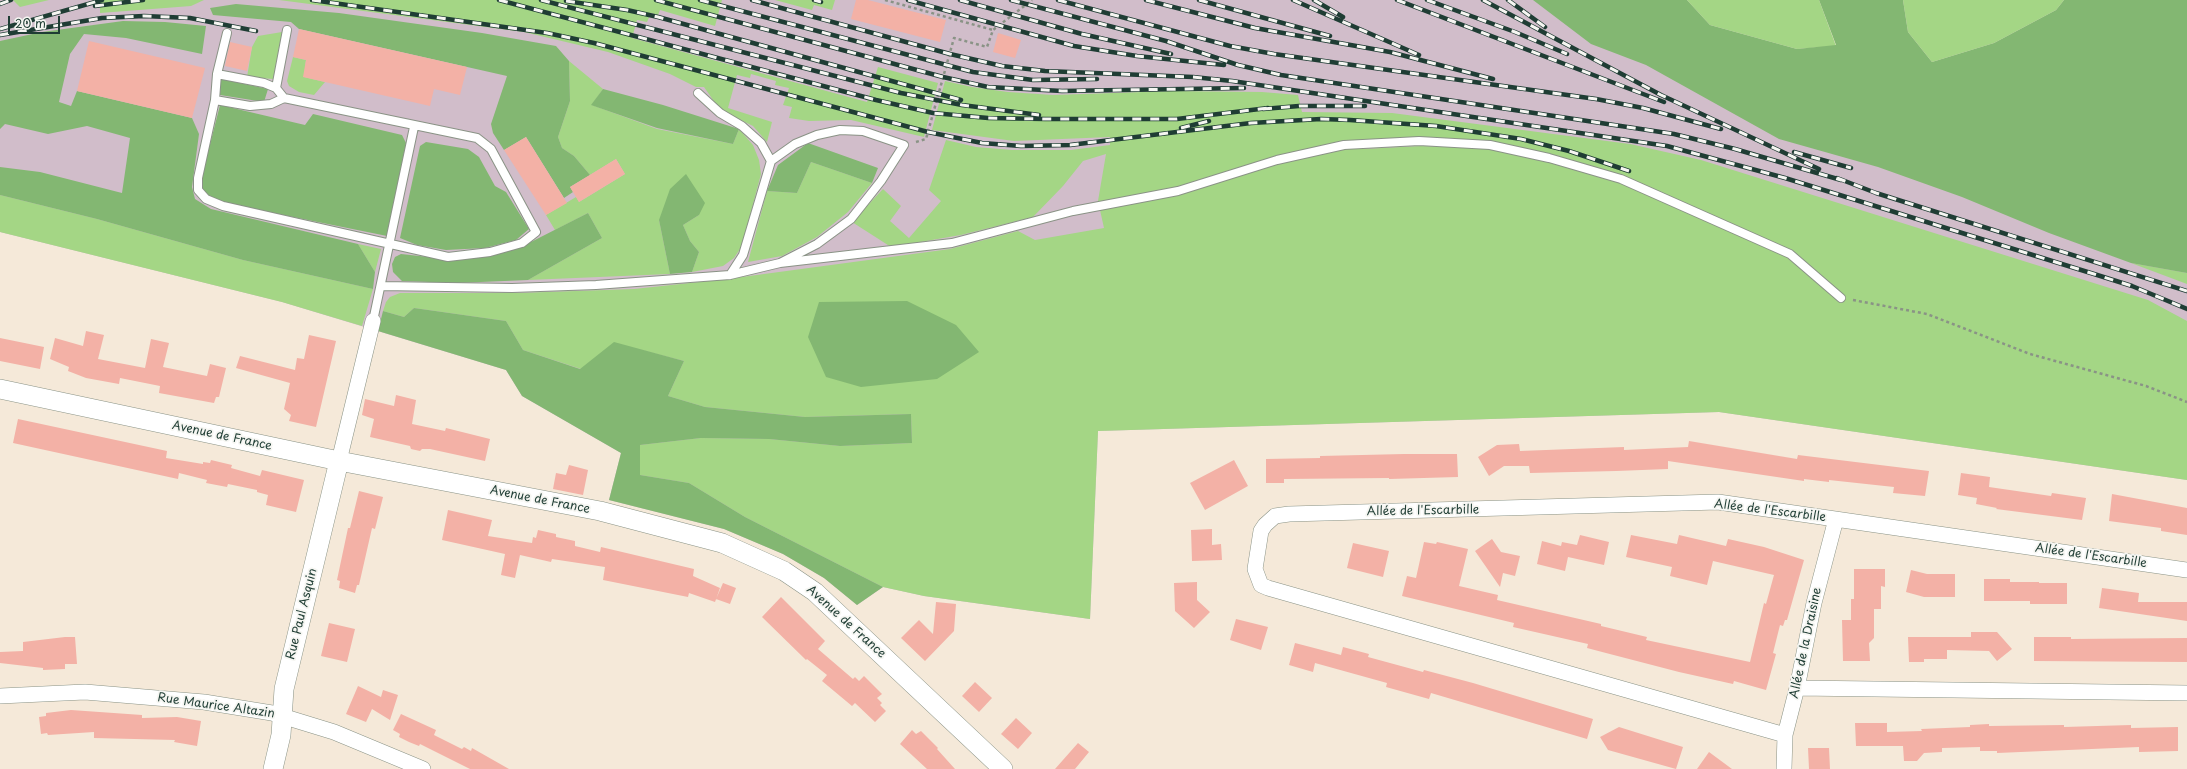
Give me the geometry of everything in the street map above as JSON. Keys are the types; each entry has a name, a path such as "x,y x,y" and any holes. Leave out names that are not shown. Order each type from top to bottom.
{"street":[{"path":"339,461 373,321"},
{"name":"Avenue de France","path":"0,388 339,461 600,511 722,543 756,557 784,571 815,592 1003,769"},
{"name":"Rue Paul Asquin","path":"273,769 281,734 284,689 339,461"},
{"name":"Allée de l'Escarbille","path":"1785,735 1268,588 1261,584 1255,569 1261,531 1275,516 1289,514 1718,502 2187,570"},
{"name":"Allée de la Draisine","path":"1784,769 1785,735 1797,688 1814,603 1836,519"},
{"path":"1797,688 2187,693"},
{"name":"Rue Maurice Altazin","path":"0,696 85,692 204,702 282,716 334,732 423,769"}],"lane":[{"path":"276,88 287,30"},
{"path":"215,100 250,106 271,104 284,98 414,127 476,138 491,150 536,232 522,243 490,252 448,257 222,206 206,199 198,190 198,178 215,100 217,74 227,33"},
{"path":"217,74 264,83 276,88 284,98"},
{"path":"698,93 720,113 742,126 762,143 771,161"},
{"path":"373,321 414,127"},
{"path":"730,275 743,256 771,161 795,144 817,135 840,130 863,131 904,145 881,181 851,219 817,244 780,263"},
{"path":"380,286 512,288 596,285 730,275 780,263 952,243 1073,211 1178,191 1277,160 1344,145 1419,141 1490,145 1549,158 1622,179 1790,254 1841,298"}],"path":[{"path":"885,0 993,30"},
{"path":"904,145 926,139 954,38 987,47 993,30 1032,0"},
{"path":"1841,298 1927,314 2030,354 2146,386 2187,402"}],"shaded area":[{"path":"0,0 1643,0 2187,230 2187,480 1719,412 1098,431 1090,619 924,596 883,587 857,605 824,578 783,554 724,529 609,500 621,453 522,396 506,370 282,302 0,232"}],"green space":[{"path":"13,0 49,0 20,7"},
{"path":"100,0 204,0 191,6 100,13"},
{"path":"279,0 722,0 715,26 660,10 658,15 651,13 647,22 637,20 632,38 867,102 878,67 938,83 924,137 851,120 809,121 789,118 792,107 783,105 789,88 775,85 776,81 751,74 750,78 737,75 728,108 772,122 767,142 753,126 720,110 704,87 696,87 670,74 608,52 524,32"},
{"path":"775,0 835,0 832,10 814,5 812,10"},
{"path":"1533,0 1687,0 1710,25 1797,49 1836,45 1819,0 1903,0 1908,32 1932,62 1994,43 2056,10 2064,0 2187,0 2187,273 2131,263 2049,233 1962,197 1878,167 1779,139 1646,65 1591,44"},
{"path":"1687,0 1819,0 1836,46 1797,49 1710,25"},
{"path":"1903,0 2064,0 2056,10 1994,43 1932,62 1908,32"},
{"path":"236,4 339,13 482,33 556,46 569,61 570,101 558,137 562,148 574,156 590,175 570,187 573,192 564,198 526,137 504,150 493,133 491,124 507,76 299,29 291,22 213,15 210,8"},
{"path":"123,21 165,22 206,26 202,54 126,38 84,34 70,54 59,102 71,106 77,91 192,118 199,134 192,187 195,199 211,209 358,244 375,272 373,289 243,260 97,219 0,195 0,167 40,172 122,193 130,138 87,126 48,134 5,124 0,129 0,41 42,32"},
{"path":"282,32 273,79 247,77 252,47 258,36"},
{"path":"293,57 306,60 304,77 325,82 314,95 299,92 289,86 287,81"},
{"path":"569,61 603,89 592,105 657,129 733,144 739,129 753,145 759,160 761,174 742,246 734,258 723,266 692,272 699,252 690,241 683,225 699,215 659,220 670,274 528,280 602,238 588,213 555,230 546,215 576,197 579,202 625,174 616,159 590,175 574,156 562,148 558,137 570,101"},
{"path":"221,79 268,89 264,102 220,95"},
{"path":"945,81 972,87 1008,92 1053,95 1173,91 1262,92 1298,95 1302,112 1392,113 1630,144 1701,160 2148,300 2187,321 2187,480 1719,412 1098,431 1090,619 924,596 883,587 745,517 689,483 640,475 640,445 701,438 769,439 840,446 912,443 911,414 805,417 705,407 668,396 684,361 614,343 581,369 523,350 506,321 414,308 404,317 383,311 386,302 390,297 400,293 517,293 634,289 727,279 950,249 1018,231 1035,240 1104,228 1098,201 1106,154 1083,161 1063,186 1033,217 961,235 891,247 852,222 883,189 901,206 890,221 909,238 941,201 929,190 946,140 976,147 1012,150 1071,150 1110,145 1110,137 1014,141 932,130","holes":["1362,141 1490,142 1560,156 1557,163 1490,148 1420,146 1364,149"]},
{"path":"603,89 663,105 739,129 733,144 657,128 591,105"},
{"path":"220,105 305,125 313,114 402,135 406,143 387,236 224,203 208,197 203,189 202,176"},
{"path":"426,142 468,149 479,157 495,186 506,192 529,229 516,240 485,248 446,250 417,245 400,238 420,146"},
{"path":"808,143 878,168 872,183 811,162 797,193 767,191 778,165"},
{"path":"811,162 872,183 848,212 817,237 782,256 748,262 767,191 797,193"},
{"path":"686,174 705,203 699,215 683,225 690,241 699,252 692,272 670,274 659,220 670,189"},
{"path":"0,195 97,219 243,260 373,289 362,326 282,302 0,232"},
{"path":"588,213 602,238 528,280 457,283 402,281 393,272 392,264 395,257 401,254 447,259 488,256 529,243"},
{"path":"358,244 381,249 375,272"},
{"path":"2131,263 2187,273 2187,284"},
{"path":"907,301 956,325 979,352 937,379 861,387 826,377 808,337 819,302"},
{"path":"414,308 506,321 523,350 580,369 614,342 684,361 668,396 705,407 805,417 911,414 912,443 840,446 769,439 701,438 640,445 640,475 689,483 745,517 883,587 857,605 824,578 783,554 724,529 609,500 621,453 522,396 506,370 378,331 383,311 404,317"}],"building":[{"path":"856,0 868,0 946,20 940,42 851,19"},
{"path":"299,29 467,67 460,95 434,89 430,106 303,77 306,60 293,57"},
{"path":"998,33 1021,40 1015,58 993,52"},
{"path":"89,41 205,68 192,118 77,91"},
{"path":"230,42 252,47 247,71 225,66"},
{"path":"526,137 567,203 546,215 504,150"},
{"path":"616,159 625,174 579,202 570,187"},
{"path":"86,331 104,335 98,359 145,368 151,339 169,343 163,367 207,376 210,364 226,368 219,397 216,397 214,403 159,393 160,386 120,378 119,384 86,378 68,371 69,367 50,359 55,338 83,346"},
{"path":"309,335 336,341 316,427 289,421 291,415 284,409 290,383 236,368 240,356 295,370 297,358 304,359"},
{"path":"0,338 44,347 40,369 0,361"},
{"path":"396,395 416,400 412,424 445,431 446,428 490,439 485,461 430,449 422,449 420,451 411,449 410,446 370,437 374,419 362,415 365,399 394,406"},
{"path":"18,419 167,451 166,458 203,464 203,462 210,463 211,460 232,465 231,468 260,476 262,470 304,480 296,512 266,505 268,495 257,492 257,490 228,484 227,487 206,483 207,480 179,473 178,479 13,443"},
{"path":"1689,441 1797,459 1798,455 1929,471 1925,496 1893,493 1894,487 1829,480 1829,482 1804,479 1804,481 1668,461 1668,469 1616,471 1530,473 1529,466 1504,466 1489,476 1478,457 1497,445 1519,444 1520,451 1624,447 1624,450 1688,447"},
{"path":"1404,454 1457,454 1458,477 1389,479 1284,479 1284,483 1266,483 1266,459"},
{"path":"1234,460 1248,486 1205,510 1190,483"},
{"path":"569,465 588,470 583,495 553,489 556,473 566,475"},
{"path":"1961,473 1990,477 1989,487 2051,496 2052,493 2086,498 2082,520 1996,509 1997,508 1976,504 1977,498 1958,495"},
{"path":"359,491 383,497 375,529 372,528 359,585 357,585 355,593 339,588 340,581 337,580 348,528 350,528"},
{"path":"2112,494 2187,508 2187,535 2161,531 2161,528 2109,521"},
{"path":"448,510 492,520 488,536 532,543 533,537 536,538 538,530 556,534 556,537 575,541 575,546 600,552 601,547 694,569 693,576 720,588 715,602 689,593 688,597 603,580 605,567 552,559 551,562 520,555 515,578 501,575 505,554 442,540"},
{"path":"1212,529 1212,545 1221,544 1222,560 1192,561 1191,530"},
{"path":"1580,535 1609,542 1604,565 1568,557 1565,571 1537,564 1542,541 1561,546 1562,542 1577,545"},
{"path":"1631,535 1677,544 1679,535 1726,546 1728,539 1764,547 1804,560 1787,620 1785,620 1783,626 1780,625 1773,653 1776,654 1766,690 1734,681 1733,684 1679,672 1587,648 1588,644 1513,627 1514,623 1402,596 1407,576 1416,578 1424,542 1436,544 1437,542 1468,549 1459,586 1498,595 1497,600 1601,624 1601,626 1647,637 1646,640 1750,662 1764,603 1766,604 1774,575 1713,561 1707,585 1670,576 1672,567 1626,557"},
{"path":"1492,539 1501,552 1520,556 1515,576 1503,573 1500,587 1475,551"},
{"path":"1353,543 1389,551 1383,577 1347,568"},
{"path":"1854,569 1885,569 1885,587 1881,586 1881,609 1874,609 1874,638 1869,643 1870,661 1843,661 1842,620 1851,620 1851,599 1854,599"},
{"path":"1911,570 1927,574 1955,574 1955,597 1924,597 1906,592"},
{"path":"1984,579 2010,579 2010,582 2067,583 2067,604 2030,604 2030,601 1984,601"},
{"path":"1197,582 1197,600 1210,612 1194,628 1175,611 1174,583"},
{"path":"723,583 736,588 730,604 716,599"},
{"path":"2102,588 2139,593 2138,602 2187,602 2187,621 2099,608"},
{"path":"781,597 825,641 818,649 853,679 855,677 859,681 864,676 882,694 877,698 882,703 880,705 886,711 875,722 855,703 852,706 822,681 827,675 807,659 806,660 762,617"},
{"path":"936,602 956,604 954,631 925,661 901,638 919,620 933,634"},
{"path":"1236,619 1268,627 1261,650 1230,640"},
{"path":"329,623 355,629 347,662 321,656"},
{"path":"1971,632 1997,632 2012,649 1997,661 1989,651 1947,650 1947,659 1924,659 1924,662 1909,662 1908,637 1971,637"},
{"path":"75,637 77,664 65,664 65,669 43,670 43,668 0,663 0,652 23,651 23,642"},
{"path":"2034,637 2071,637 2071,639 2187,638 2187,662 2034,661"},
{"path":"1295,643 1341,655 1343,647 1369,654 1368,657 1423,672 1424,670 1473,683 1593,719 1587,739 1431,693 1429,699 1386,687 1387,683 1315,663 1313,672 1289,665"},
{"path":"975,682 992,698 979,712 962,696"},
{"path":"358,686 381,697 383,690 398,695 390,720 372,709 366,722 346,714"},
{"path":"71,710 142,715 142,718 177,717 201,721 197,746 174,742 175,740 94,738 94,732 48,735 47,733 41,734 39,717 46,716 46,713"},
{"path":"401,714 436,730 434,735 462,749 464,747 471,751 472,748 509,769 470,769 420,744 419,746 399,737 400,734 393,730"},
{"path":"1016,718 1032,733 1018,749 1001,734"},
{"path":"1855,723 1887,723 1887,732 1922,731 1921,729 1970,727 1970,725 1989,724 1989,726 2064,725 2064,727 2131,725 2131,728 2178,727 2178,751 2139,752 2139,747 1997,753 1997,751 1980,751 1980,747 1942,748 1942,752 1924,753 1917,761 1904,761 1903,746 1856,746"},
{"path":"1619,727 1683,747 1676,769 1608,750 1600,737"},
{"path":"912,730 916,734 921,731 938,748 937,749 955,769 927,769 900,744"},
{"path":"1078,743 1089,752 1075,769 1055,769"},
{"path":"1808,748 1829,748 1830,769 1809,769"},
{"path":"1709,752 1732,769 1697,769"}],"railway":[{"path":"0,4 11,0"},
{"path":"0,29 102,0"},
{"path":"95,6 143,0"},
{"path":"312,0 547,33 594,43 928,132 982,143 1021,146 1070,145 1251,123 1321,119 1350,120 1436,126 1521,139 1569,151 1629,171"},
{"path":"499,0 876,100 933,113 988,118 1177,119 1268,108"},
{"path":"541,0 901,93 962,105 1039,115"},
{"path":"656,0 943,77 988,87 1062,91 1244,88"},
{"path":"700,0 973,72 1033,80 1097,79"},
{"path":"752,0 950,54 1002,66 1045,71 1193,77 1232,81 1667,146 1785,178 2094,274 2132,286 2187,309"},
{"path":"814,0 821,2"},
{"path":"908,0 1074,46 1137,56 1224,65"},
{"path":"960,0 1082,34 1171,54"},
{"path":"1011,0 1166,41 1238,65 1281,75 1674,134 1735,149 1841,180"},
{"path":"1058,0 1230,46 1274,54 1596,99 1643,108 1721,129"},
{"path":"1146,0 1255,28 1390,52 1493,79"},
{"path":"1199,0 1330,36"},
{"path":"1293,0 1419,55"},
{"path":"1314,0 1343,17"},
{"path":"1397,0 1664,102"},
{"path":"1427,0 1515,32 1567,54"},
{"path":"1483,0 1661,95 1819,169"},
{"path":"1508,0 1545,27"},
{"path":"566,1 627,10 658,17 961,100"},
{"path":"0,35 102,18 144,16 190,18 256,31"},
{"path":"1263,109 1299,106 1365,106"},
{"path":"1181,128 1209,121"},
{"path":"1794,152 1851,168"},
{"path":"1837,178 1876,193 2187,291"}]}
